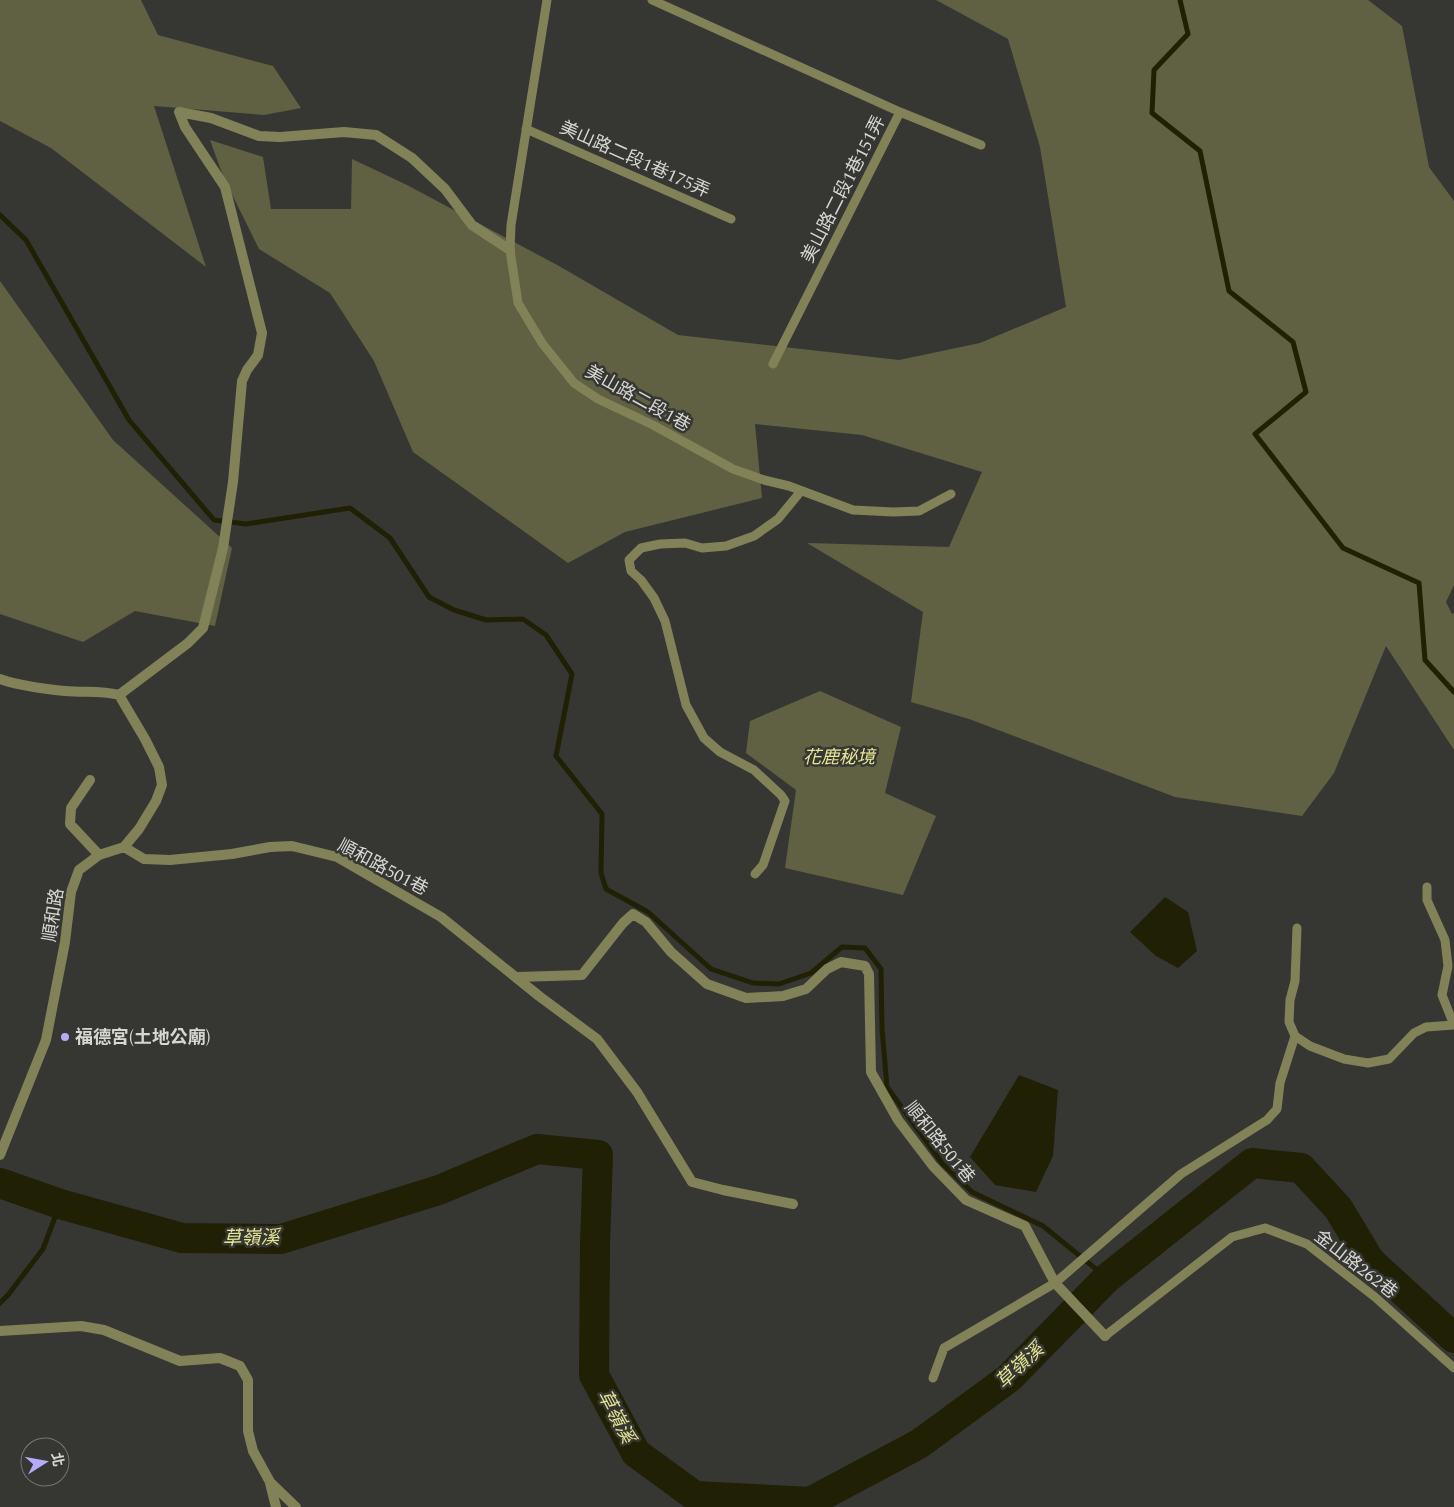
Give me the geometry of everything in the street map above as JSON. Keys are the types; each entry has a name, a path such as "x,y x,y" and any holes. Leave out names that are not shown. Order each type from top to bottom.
{"street":[{"path":"119,695 188,643 203,628 223,548 229,511 242,381 247,370 258,355 262,333 225,187 185,127 179,112 211,118 259,136 280,138 344,132 376,136 412,158 445,189 472,225 510,250"},
{"path":"0,679 12,683 66,691 103,691 119,695 152,753 158,767 162,785 156,801 139,829 124,847"},
{"path":"90,780 70,808 70,824 99,855"},
{"name":"順和路501巷","path":"124,847 144,859 170,860 232,854 270,847 292,846 337,857 441,917 539,996 598,1039 637,1092 692,1182 793,1204"},
{"name":"順和路","path":"0,1156 46,1040 65,942 71,892 79,870 99,855 124,847"},
{"name":"順和路501巷","path":"518,978 582,975 623,923 633,914 646,922 671,952 707,984 746,998 783,996 806,990 827,969 841,962 865,966 869,974 871,1072 898,1120 934,1166 966,1200 1025,1226 1055,1283 1104,1336"},
{"path":"0,1331 81,1326 104,1330 180,1360 220,1358 240,1366 248,1380 248,1431 254,1452 270,1482 276,1507"},
{"path":"270,1482 296,1507"}],"lane":[{"name":"美山路二段1巷","path":"547,0 526,129 510,250 518,303 542,343 574,383 598,399 653,425 733,469 853,510 919,511 951,494"},
{"name":"美山路二段1巷151弄","path":"652,0 900,112 773,364"},
{"path":"900,112 981,145"},
{"name":"美山路二段1巷175弄","path":"526,129 731,219"},
{"path":"755,874 763,865 784,801 781,795 754,770 720,752 704,738 686,705 666,621 654,598 641,580 631,571 629,560 641,548 650,546 685,543 702,548 726,546 754,536 778,520 801,491"},
{"path":"1297,928 1295,981 1290,1000 1289,1022 1295,1036 1318,1050 1344,1059 1368,1063 1389,1059 1414,1033 1426,1027 1454,1025 1442,996 1448,966 1445,940 1427,900 1427,887"},
{"path":"933,1378 944,1348 1055,1283 1180,1174 1267,1120 1277,1109 1280,1083 1295,1036"},
{"name":"金山路262巷","path":"1104,1336 1232,1237 1265,1228 1307,1244 1375,1297 1454,1368"}],"green space":[{"path":"0,0 141,0 158,35 273,66 301,108 264,115 154,106 206,267 51,148 0,121"},
{"path":"936,0 1368,0 1402,26 1429,167 1454,201 1454,585 1446,602 1452,614 1454,613 1454,750 1386,646 1334,773 1302,816 1175,797 969,719 911,702 923,612 807,543 949,547 982,472 862,435 755,424 762,498 625,532 568,563 413,452 374,361 330,293 259,249 223,176 210,140 263,157 271,209 351,209 352,159 407,185 559,266 678,335 899,360 980,343 1066,307 1040,147 1008,39"},
{"path":"0,281 113,440 232,548 215,626 135,611 83,642 0,614"},
{"name":"花鹿秘境","path":"820,691 901,727 885,793 936,816 903,895 785,868 796,790 746,753 750,721"}],"shaded area":[{"path":"1165,897 1188,912 1197,951 1178,968 1156,956 1130,932"},
{"path":"1019,1075 1058,1090 1053,1156 1036,1192 995,1185 970,1157"}],"waterway":[{"path":"1180,0 1188,34 1154,70 1152,113 1200,151 1229,291 1293,342 1306,392 1255,434 1343,548 1419,583 1425,660 1454,692"},
{"path":"0,215 26,240 129,420 214,520 246,524 350,508 390,538 429,597 454,610 486,620 523,619 546,635 572,674 556,756 602,814 601,873 606,889 648,912 711,969 753,983 779,984 811,973 842,947 865,948 881,969 882,1029 887,1087 942,1163 972,1192 1043,1226 1107,1278"},
{"name":"草嶺溪","path":"0,1183 60,1204 182,1238 281,1239 439,1190 537,1149 598,1155 594,1375 636,1453 695,1496 810,1502 919,1444 1009,1378 1107,1278 1252,1163 1301,1168 1338,1208 1370,1261 1454,1338"},
{"path":"0,1303 43,1249 60,1204"},
{"path":"691,1507 695,1496"}],"place":[{"name":"福德宮(土地公廟)","path":"65,1037"}]}
